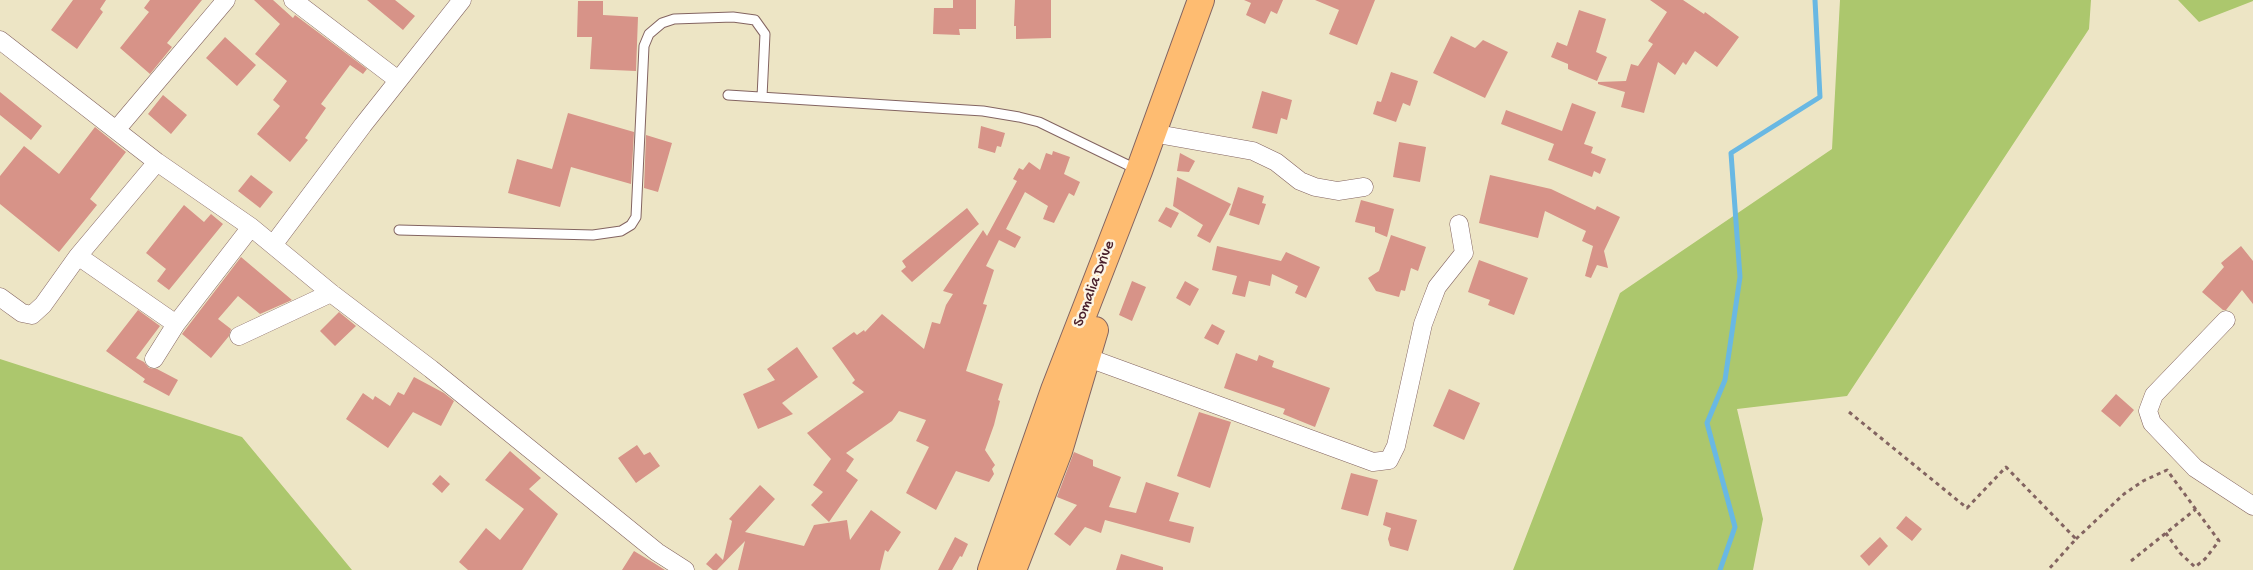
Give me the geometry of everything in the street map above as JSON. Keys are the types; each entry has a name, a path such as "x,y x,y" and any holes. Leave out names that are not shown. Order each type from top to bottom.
{"main road":[{"name":"Somalia Drive","path":"991,570 1054,390 1139,171 1201,0"},
{"name":"Somalia Drive","path":"1013,570 1059,450 1086,357 1163,135 1219,0"}],"street":[{"path":"116,130 226,0"},
{"path":"293,0 398,80"},
{"path":"273,245 398,80 462,0"},
{"path":"0,40 158,162 251,227 331,293 432,369 657,552 685,570"},
{"path":"1163,135 1253,151 1276,162 1300,181 1316,187 1338,191 1364,187"},
{"path":"0,297 22,313 32,315 44,305 78,256 158,162"},
{"path":"1086,357 1373,462 1389,460 1396,446 1423,324 1437,287 1464,253 1459,224"},
{"path":"154,359 176,324 251,227"},
{"path":"78,256 176,324"},
{"path":"239,336 331,293"},
{"path":"2226,320 2154,395 2148,411 2152,423 2196,468 2253,506"}],"lane":[{"path":"399,230 593,235 621,231 630,225 636,217 644,46 649,34 662,23 674,20 723,18 755,20 765,34 762,97"},
{"path":"728,95 983,111 1019,117 1039,122 1139,171"}],"path":[{"path":"1849,412 1967,508 2006,467 2076,539"},
{"path":"2048,570 2076,539 2124,494 2143,481 2167,470 2219,541 2205,559 2194,567 2165,532"},
{"path":"2131,561 2196,509"}],"green space":[{"path":"1840,0 2091,0 2089,29 1847,396 1737,409 1763,519 1753,570 1513,570 1620,293 1832,149"},
{"path":"2178,0 2253,0 2253,1 2199,22"},
{"path":"0,359 242,437 352,570 0,570"}],"building":[{"path":"73,0 106,0 100,9 103,12 77,49 51,30"},
{"path":"150,0 202,0 167,43 172,47 150,74 120,48 149,12 144,8"},
{"path":"254,0 273,0 293,18 295,15 367,69 363,74 350,65 321,104 326,108 305,138 308,140 290,162 257,134 280,106 273,100 287,81 255,54 280,24"},
{"path":"367,0 395,0 415,16 403,30"},
{"path":"953,0 976,0 976,29 959,29 960,35 933,34 934,8 953,8"},
{"path":"1015,0 1051,0 1051,38 1016,39 1016,26 1014,26"},
{"path":"1244,0 1283,0 1277,14 1271,11 1265,24 1246,15 1251,3"},
{"path":"1315,0 1375,0 1357,45 1329,34 1339,10"},
{"path":"1650,0 1683,0 1704,14 1705,12 1739,37 1717,67 1695,51 1686,65 1683,62 1675,75 1658,62 1644,113 1621,107 1625,92 1598,84 1598,82 1626,81 1631,64 1638,66 1653,44 1648,41 1667,12"},
{"path":"578,1 603,1 603,15 638,17 636,71 590,69 592,37 577,37"},
{"path":"1579,10 1606,19 1596,52 1607,57 1597,81 1568,69 1568,64 1551,57 1557,42 1567,46"},
{"path":"1451,36 1475,48 1483,40 1508,52 1485,98 1433,73"},
{"path":"225,37 256,65 237,86 206,58"},
{"path":"1391,72 1418,81 1410,106 1403,103 1396,122 1373,114 1377,101 1381,102"},
{"path":"1262,91 1292,100 1287,120 1281,118 1277,134 1252,128"},
{"path":"0,92 42,126 31,140 0,115"},
{"path":"163,95 187,115 171,134 148,114"},
{"path":"1572,103 1596,112 1584,144 1593,147 1591,153 1606,159 1600,174 1594,171 1592,177 1548,160 1554,144 1501,124 1506,110 1562,131"},
{"path":"568,113 634,132 631,184 571,167 560,207 508,193 517,159 552,169"},
{"path":"981,126 1005,133 1001,147 997,146 995,153 978,148"},
{"path":"95,127 126,152 90,199 97,205 59,252 0,204 0,176 24,146 59,174"},
{"path":"646,135 672,143 658,192 644,188"},
{"path":"1399,142 1426,147 1420,182 1393,177"},
{"path":"1053,151 1070,157 1064,174 1080,182 1074,196 1069,193 1054,223 1043,219 1048,206 1025,192 1006,229 1021,237 1015,248 999,240 986,266 994,270 983,304 987,305 966,371 1003,384 994,425 985,450 995,465 992,469 994,474 989,482 956,471 936,510 906,493 929,447 916,441 926,420 899,411 892,421 846,453 854,459 846,471 858,480 829,522 811,505 823,492 813,485 831,459 807,433 864,392 852,383 855,380 832,348 854,332 857,335 864,330 865,332 882,314 924,349 932,322 940,324 946,305 953,294 943,291 983,230 987,236 1017,181 1013,179 1019,168 1023,170 1029,162 1040,170 1046,153 1052,155"},
{"path":"1180,153 1195,161 1189,172 1177,171"},
{"path":"251,175 273,192 260,208 238,191"},
{"path":"1490,175 1551,189 1595,210 1597,206 1620,217 1604,251 1608,268 1597,265 1591,278 1585,276 1593,246 1582,241 1586,231 1545,211 1538,238 1479,223"},
{"path":"1177,177 1231,204 1210,243 1197,236 1203,225 1173,206"},
{"path":"1238,187 1264,196 1262,203 1266,204 1259,225 1229,215"},
{"path":"1361,200 1394,209 1387,237 1375,232 1375,227 1355,222"},
{"path":"184,205 204,222 211,214 223,224 169,290 157,281 166,269 146,253"},
{"path":"1166,207 1179,213 1171,228 1158,221"},
{"path":"967,208 979,224 912,282 901,271 906,267 902,261"},
{"path":"1391,235 1426,247 1418,271 1411,268 1405,291 1401,290 1399,297 1376,291 1368,278 1379,271"},
{"path":"1217,246 1281,261 1286,252 1320,267 1306,298 1295,293 1298,286 1272,274 1270,286 1249,281 1245,297 1232,294 1237,276 1212,270"},
{"path":"2241,246 2253,261 2253,304 2242,290 2226,310 2223,310 2202,292 2224,267 2221,263"},
{"path":"241,257 292,300 260,314 238,296 218,319 231,329 229,336 211,358 182,334"},
{"path":"1479,260 1528,278 1514,315 1488,305 1490,300 1468,292"},
{"path":"1132,281 1146,287 1132,321 1119,315"},
{"path":"1185,281 1199,289 1190,306 1176,298"},
{"path":"138,310 160,326 136,358 144,362 149,368 157,369 178,380 169,396 143,382 145,379 106,351"},
{"path":"339,312 356,326 335,346 320,331"},
{"path":"1212,324 1225,331 1218,345 1204,338"},
{"path":"797,347 818,377 782,403 793,414 758,429 743,394 775,380 767,369"},
{"path":"1236,353 1257,361 1259,355 1274,361 1272,367 1330,388 1315,427 1283,414 1285,409 1224,388"},
{"path":"414,377 444,393 454,401 441,426 413,412 388,448 346,419 363,393 373,400 375,396 390,406 398,392 404,395"},
{"path":"1449,389 1480,403 1464,440 1433,426"},
{"path":"2116,394 2134,410 2120,427 2101,411"},
{"path":"1199,412 1231,422 1210,488 1177,476"},
{"path":"637,445 644,455 650,452 660,466 636,483 618,458"},
{"path":"510,451 541,478 529,489 558,514 522,570 468,570 459,562 486,528 500,540 524,509 485,480"},
{"path":"1074,452 1093,460 1093,466 1121,477 1109,507 1136,513 1146,482 1179,493 1169,521 1194,527 1190,543 1105,520 1101,533 1085,527 1070,546 1054,534 1077,505 1057,497"},
{"path":"1351,473 1378,480 1368,516 1341,509"},
{"path":"440,475 450,484 442,493 432,484"},
{"path":"760,485 775,499 745,532 804,546 814,525 847,520 850,540 871,510 901,532 888,552 885,550 880,570 738,570 745,541 717,570 713,570 706,564 716,553 723,560 732,521 729,519"},
{"path":"1386,512 1417,520 1408,551 1390,546 1388,539 1391,528 1383,525"},
{"path":"1906,516 1922,529 1912,541 1896,528"},
{"path":"955,537 968,544 962,557 960,556 952,570 938,570"},
{"path":"1880,537 1888,546 1869,566 1860,556"},
{"path":"634,551 654,563 665,570 622,570"},
{"path":"1121,554 1163,567 1163,570 1116,570"}],"waterway":[{"path":"1720,570 1735,527 1707,423 1725,380 1740,277 1731,153 1820,97 1815,0"}]}
